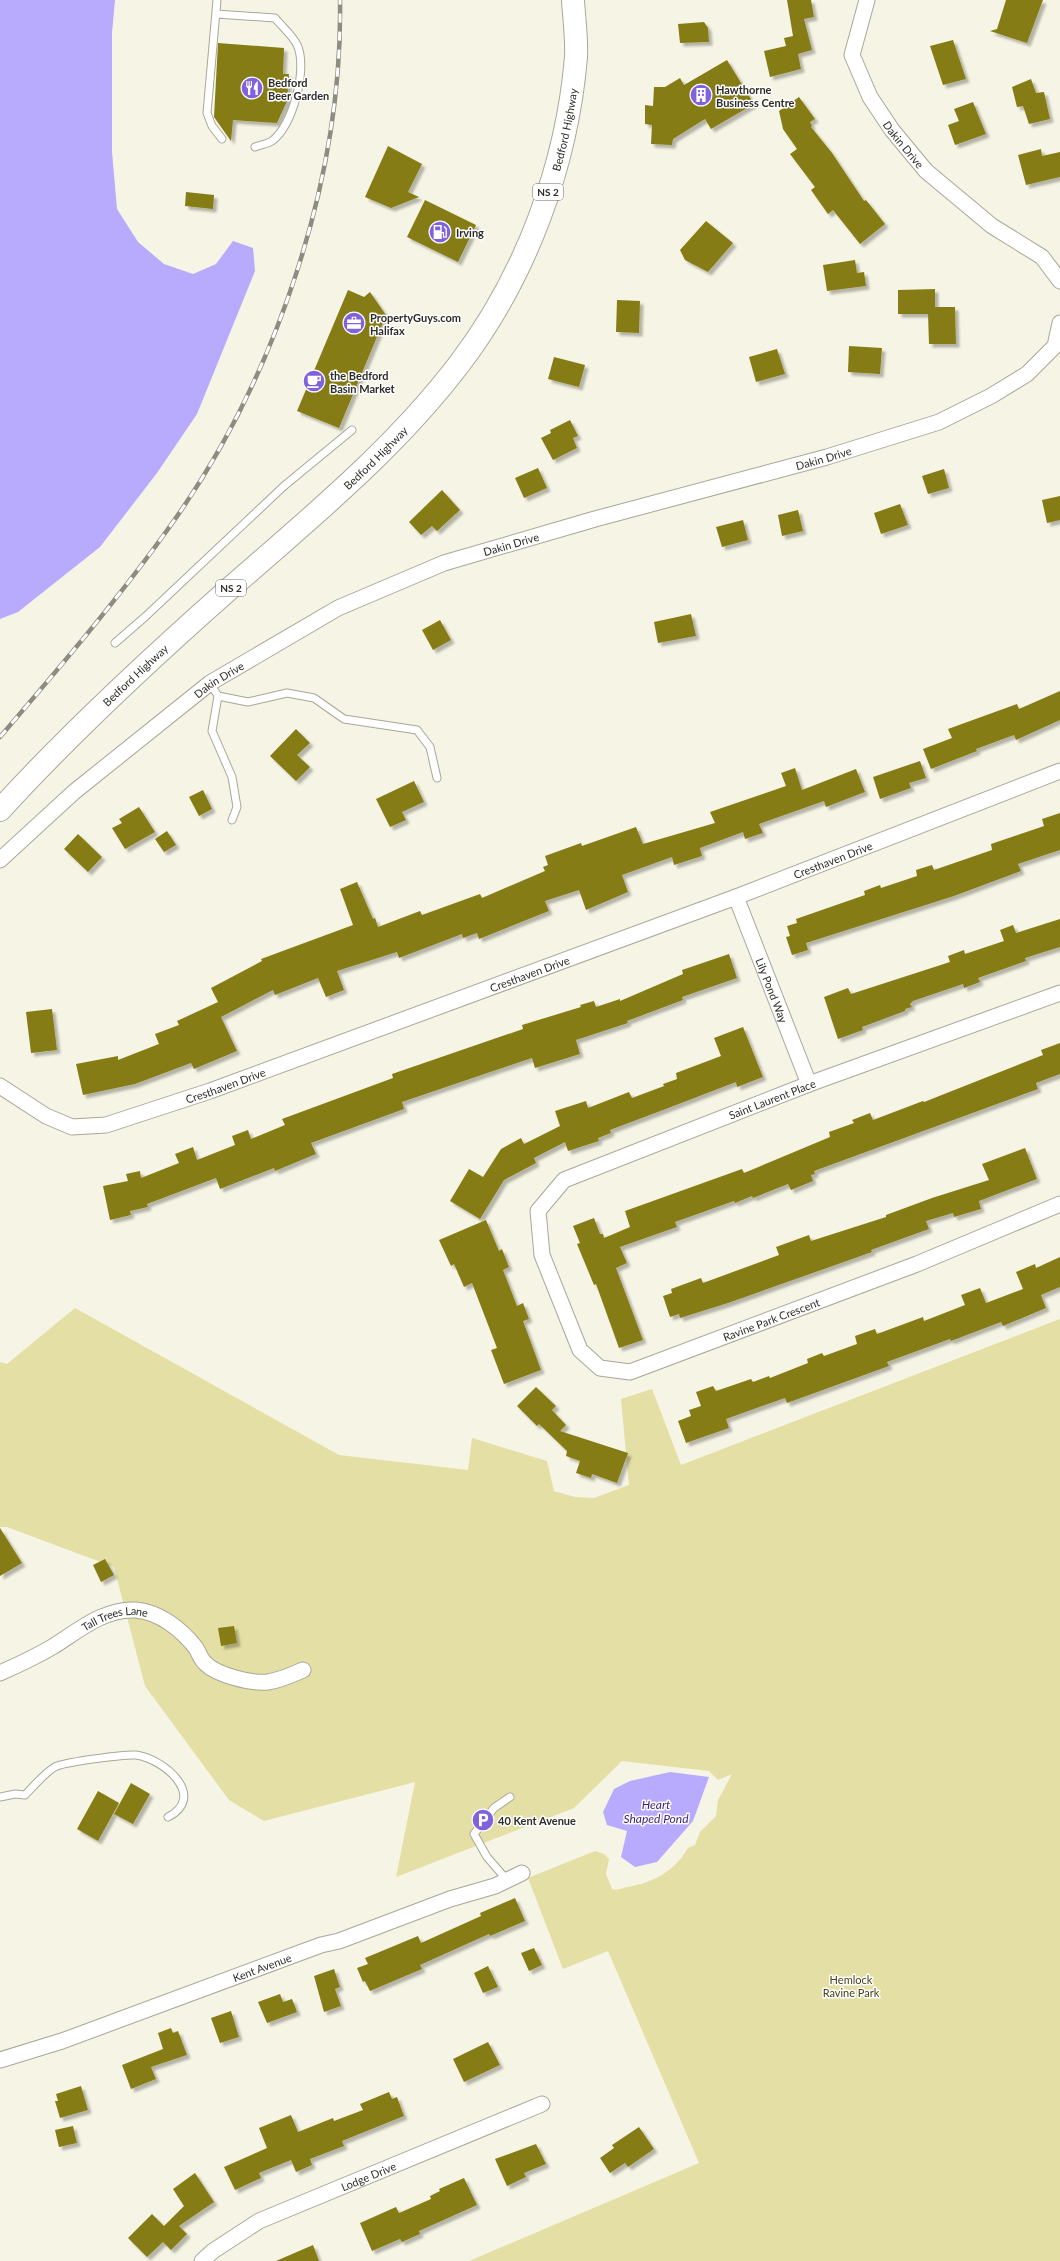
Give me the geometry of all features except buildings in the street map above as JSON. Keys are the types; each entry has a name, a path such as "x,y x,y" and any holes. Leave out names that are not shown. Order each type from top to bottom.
{"main road":[{"name":"Bedford Highway","path":"0,810 39,766 130,680 225,593 325,506 397,436 468,352 498,305 520,263 539,219 553,178 564,130 576,55 573,0"}],"street":[{"name":"Dakin Drive","path":"867,0 852,55 870,97 892,130 926,171 992,226 1042,257 1060,281"},
{"name":"Dakin Drive","path":"0,860 74,792 214,689 338,608 444,563 609,515 827,457 940,422 991,396 1027,374 1055,346 1060,323"},
{"name":"Cresthaven Drive","path":"0,1086 46,1116 72,1127 106,1125 210,1091 736,897 1060,771"},
{"name":"Lily Pond Way","path":"736,897 809,1084"},
{"name":"Saint Laurent Place","path":"542,1255 538,1210 564,1180 809,1084 1060,993"},
{"name":"Ravine Park Crescent","path":"542,1255 580,1350 600,1368 630,1372 917,1264 1060,1204"},
{"name":"Tall Trees Lane","path":"0,1673 53,1646 96,1619 116,1612 136,1610 157,1615 182,1633 196,1649 205,1664 219,1673 242,1680 267,1682 286,1678 303,1670"},
{"name":"Kent Avenue","path":"0,2060 62,2041 321,1945 339,1941 450,1899 507,1880 522,1873"},
{"name":"Lodge Drive","path":"202,2261 213,2251 259,2221 542,2104"}],"lane":[{"path":"217,0 207,112 212,126 222,139"},
{"path":"216,14 274,18 298,47 300,71 298,91 290,116 282,130 272,141 255,148"},
{"path":"115,643 146,616 284,486 352,430"},
{"path":"232,820 237,807 232,777 212,731 214,689 248,702 287,693 314,698 344,719 418,730 430,747 437,778"},
{"path":"0,1797 15,1794 25,1795 56,1766 136,1755 159,1763 179,1779 184,1795 179,1810 168,1817"},
{"path":"507,1880 488,1857 474,1834 494,1808 510,1797"}],"green space":[{"name":"Hemlock Ravine Park","path":"75,1308 339,1455 468,1470 472,1438 547,1461 554,1491 575,1497 594,1498 629,1485 621,1399 652,1389 681,1465 1060,1319 1060,2261 469,2261 699,2163 608,1951 563,1969 528,1878 595,1851 604,1854 609,1859 606,1874 612,1889 616,1890 646,1882 662,1875 677,1863 688,1848 695,1845 700,1832 716,1816 718,1800 732,1774 718,1780 709,1771 622,1761 574,1808 396,1877 415,1782 264,1821 229,1800 145,1686 114,1567 7,1527 0,1527 0,1362 7,1364"}],"water":[{"path":"0,0 115,0 112,33 112,152 117,209 138,242 164,264 193,274 216,264 233,241 253,248 255,271 197,414 157,473 100,547 18,612 0,619"},
{"name":"Heart Shaped Pond","path":"670,1772 709,1777 693,1821 657,1862 635,1867 621,1857 627,1831 607,1825 603,1812 614,1789 630,1781"}],"railway":[{"path":"0,737 89,631 153,550 210,465 243,404 272,340 296,273 316,205 330,136 338,68 340,0"}],"place":[{"name":"Bedford Beer Garden","path":"252,88"},
{"name":"Hawthorne Business Centre","path":"701,95"},
{"name":"Irving","path":"440,232"},
{"name":"PropertyGuys.com Halifax","path":"354,323"},
{"name":"the Bedford Basin Market","path":"314,381"},
{"name":"40 Kent Avenue","path":"483,1820"}]}
